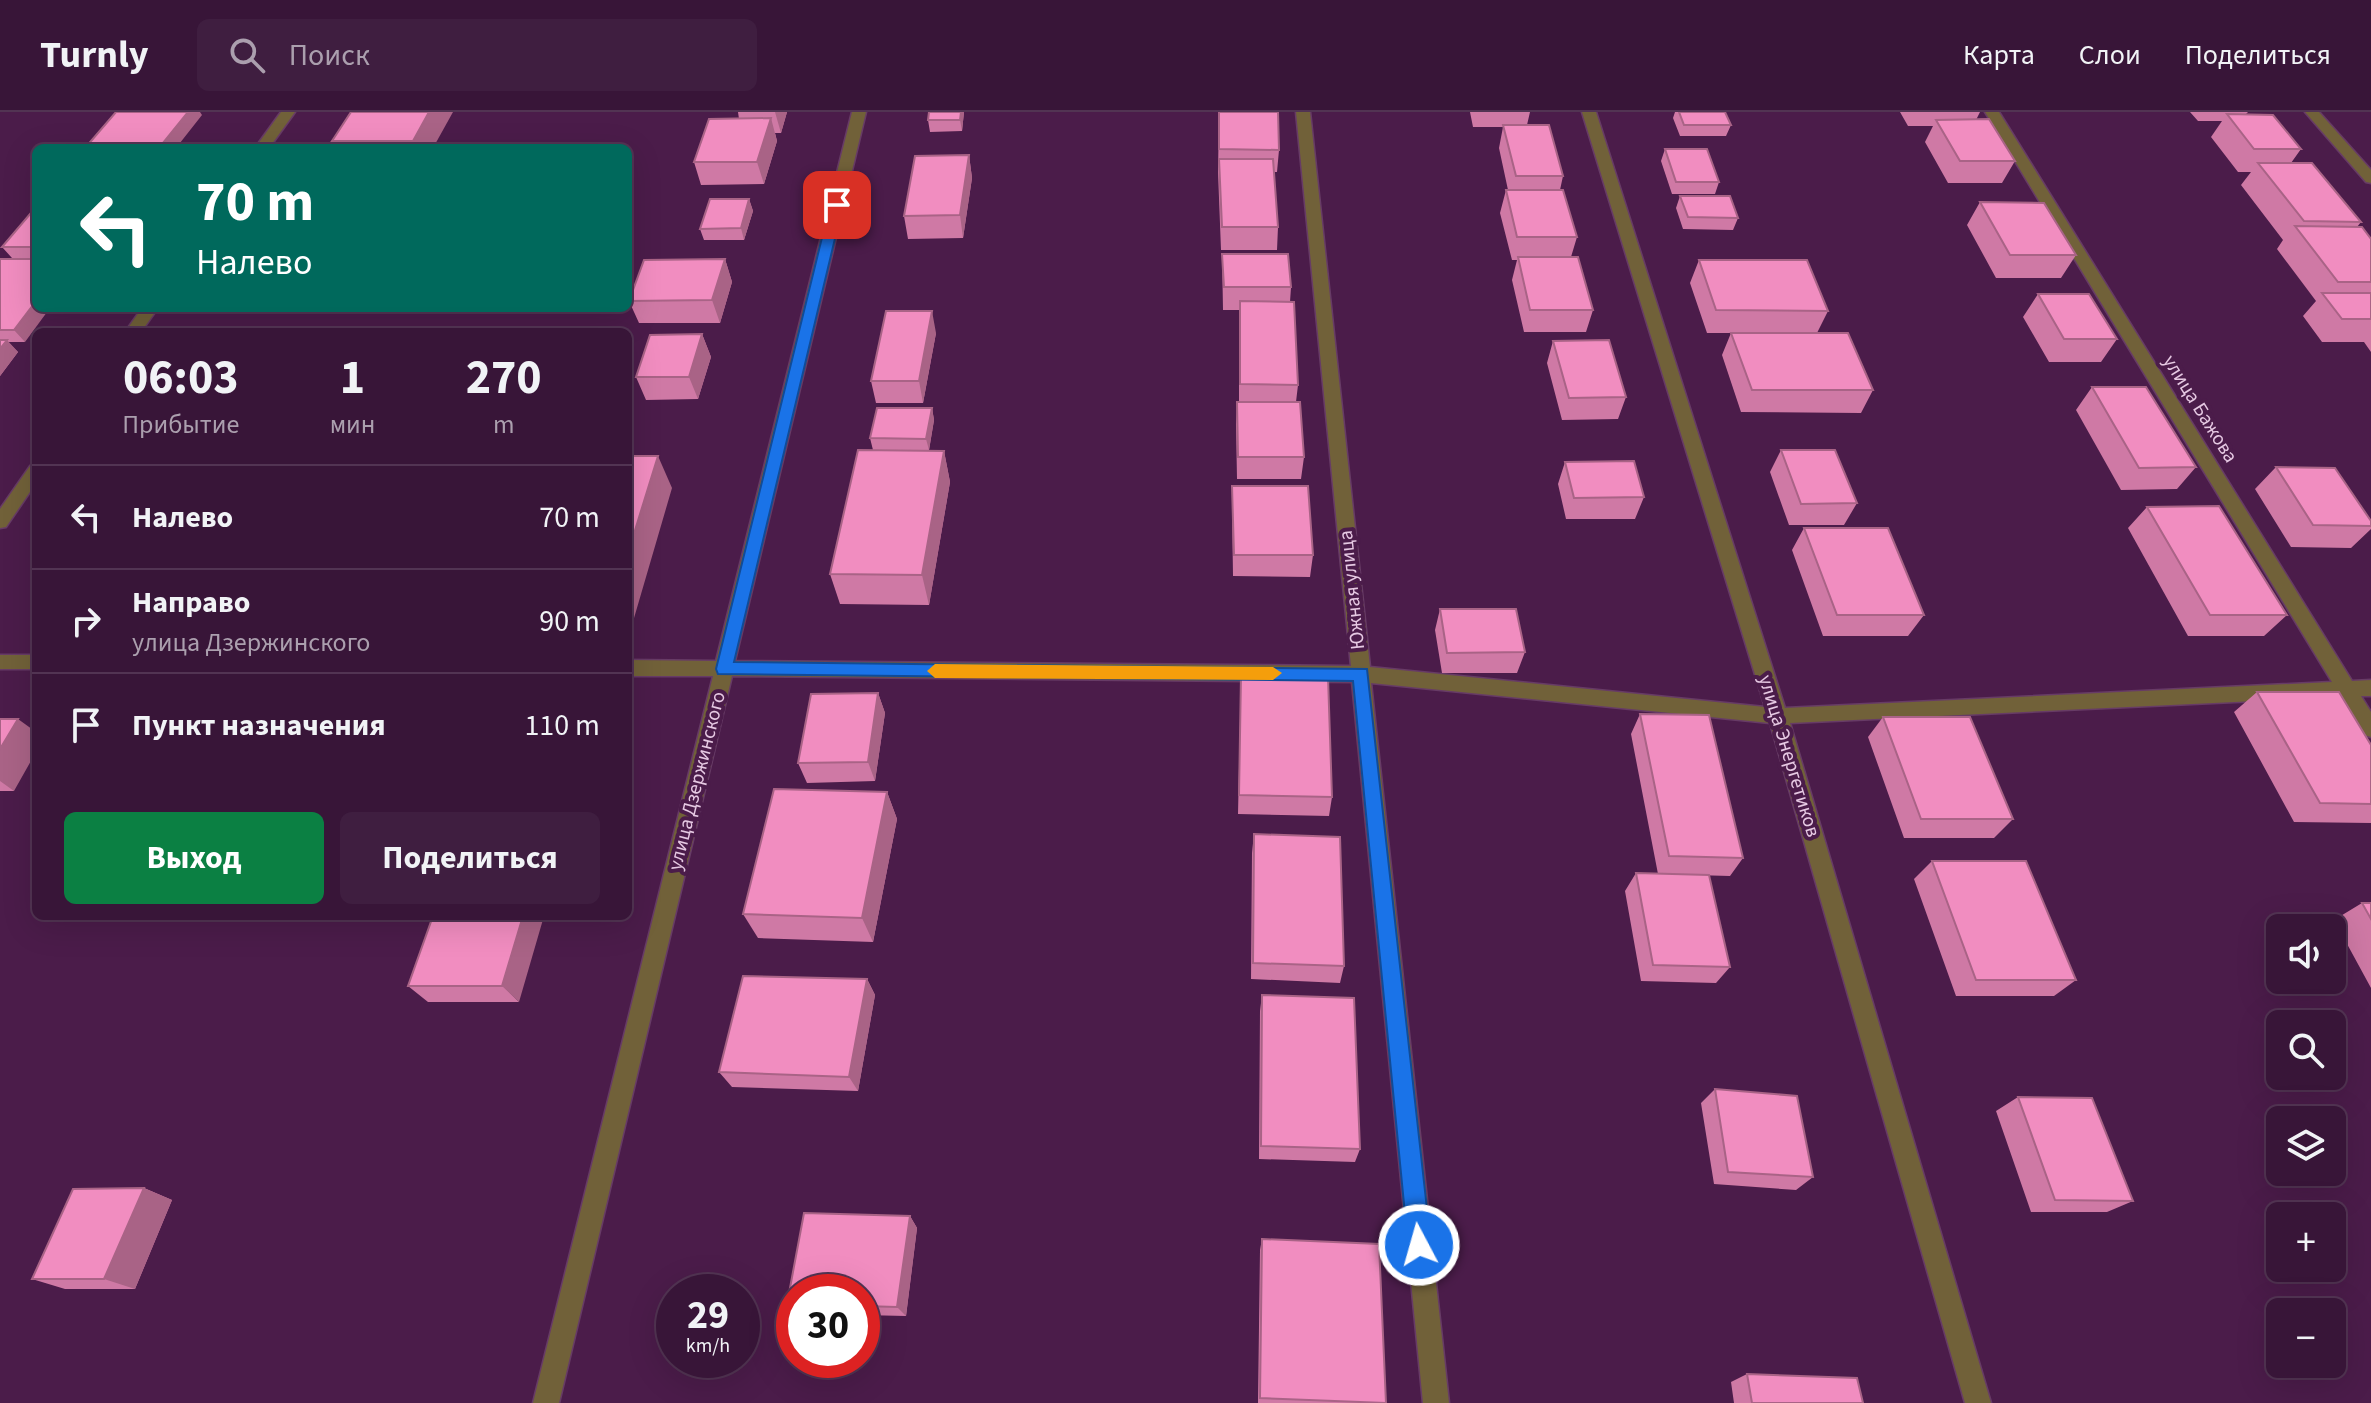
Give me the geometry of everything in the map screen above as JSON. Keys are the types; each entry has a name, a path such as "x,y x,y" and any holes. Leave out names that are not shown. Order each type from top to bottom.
{"street":[{"path":"265,144 288,112"},
{"name":"улица Дзержинского","path":"546,1403 859,112"},
{"name":"Южная улица","path":"1303,112 1436,1403"},
{"name":"улица Энергетиков","path":"1589,112 1778,716 1978,1403"},
{"name":"улица Бажова","path":"1992,112 2371,729"},
{"path":"2312,112 2371,179"},
{"path":"0,522 32,476"},
{"path":"0,662 32,662"},
{"path":"632,668 1361,674 1778,716 2371,688"}],"building":[{"path":"116,112 188,112 162,144 88,144"},
{"path":"351,112 429,112 413,141 332,141"},
{"path":"929,112 961,112 960,120 928,120"},
{"path":"1219,112 1278,112 1279,150 1219,149"},
{"path":"1679,112 1725,112 1731,125 1684,125"},
{"path":"2227,114 2273,115 2301,149 2254,149"},
{"path":"771,118 757,162 694,162 709,119"},
{"path":"1989,119 2015,161 1960,161 1936,120"},
{"path":"1503,125 1549,125 1563,176 1516,176"},
{"path":"1665,149 1707,149 1719,182 1676,182"},
{"path":"969,155 960,215 904,216 915,156"},
{"path":"1219,159 1273,159 1278,227 1222,227"},
{"path":"2258,163 2312,163 2361,222 2304,221"},
{"path":"1506,190 1563,190 1577,237 1517,237"},
{"path":"1680,196 1730,196 1738,218 1688,217"},
{"path":"710,199 749,199 741,228 700,229"},
{"path":"1980,202 2044,203 2076,255 2010,255"},
{"path":"32,212 32,247 2,247"},
{"path":"2295,226 2362,227 2371,239 2371,282 2338,282"},
{"path":"1222,254 1288,254 1291,287 1224,287"},
{"path":"1518,257 1578,257 1593,310 1530,310"},
{"path":"0,259 32,259 32,306 14,330 0,330"},
{"path":"725,259 712,300 632,301 644,260"},
{"path":"1699,260 1807,260 1828,311 1716,310"},
{"path":"2322,293 2371,293 2371,319 2342,319"},
{"path":"2038,294 2089,294 2117,339 2064,339"},
{"path":"1240,301 1294,302 1298,385 1240,384"},
{"path":"886,311 932,311 919,381 871,381"},
{"path":"1731,333 1848,333 1873,390 1752,390"},
{"path":"702,334 689,377 636,377 650,335"},
{"path":"1609,340 1626,397 1569,398 1553,341"},
{"path":"2092,387 2146,387 2196,467 2139,468"},
{"path":"1237,402 1300,402 1304,457 1238,457"},
{"path":"877,408 932,408 926,439 870,438"},
{"path":"858,450 944,451 922,575 830,574"},
{"path":"1781,450 1835,450 1857,503 1801,504"},
{"path":"632,456 658,456 632,540"},
{"path":"1634,461 1644,497 1574,498 1565,462"},
{"path":"2276,467 2335,468 2371,521 2371,526 2313,525"},
{"path":"1232,486 1308,486 1313,555 1234,555"},
{"path":"2219,506 2287,615 2210,615 2147,507"},
{"path":"1804,528 1888,528 1924,615 1837,615"},
{"path":"1440,609 1516,609 1525,652 1447,653"},
{"path":"1241,675 1328,677 1332,797 1239,795"},
{"path":"2257,692 2339,692 2371,745 2371,804 2320,803"},
{"path":"878,693 868,762 798,763 811,694"},
{"path":"1640,714 1709,715 1743,858 1669,856"},
{"path":"1883,717 1970,717 2013,819 1921,819"},
{"path":"0,719 18,719 0,749"},
{"path":"774,789 887,792 862,918 743,914"},
{"path":"1254,834 1340,837 1344,966 1253,963"},
{"path":"1932,861 2026,861 2076,980 1976,980"},
{"path":"1636,873 1709,875 1730,967 1653,965"},
{"path":"2362,903 2371,903 2371,919"},
{"path":"432,920 522,920 502,986 408,986"},
{"path":"743,976 867,979 849,1077 719,1072"},
{"path":"1262,995 1354,998 1360,1149 1261,1146"},
{"path":"1715,1089 1797,1096 1813,1177 1728,1172"},
{"path":"2018,1097 2092,1098 2133,1201 2055,1200"},
{"path":"144,1188 104,1279 32,1279 73,1189"},
{"path":"804,1213 910,1216 897,1307 880,1307 880,1274 793,1274"},
{"path":"1262,1239 1379,1244 1386,1403 1260,1398"},
{"path":"1747,1374 1857,1378 1863,1403 1752,1403"}],"slow traffic":[{"path":"935,671 1273,673"}],"route":[{"path":"837,205 724,669 1361,674 1419,1245"}]}
